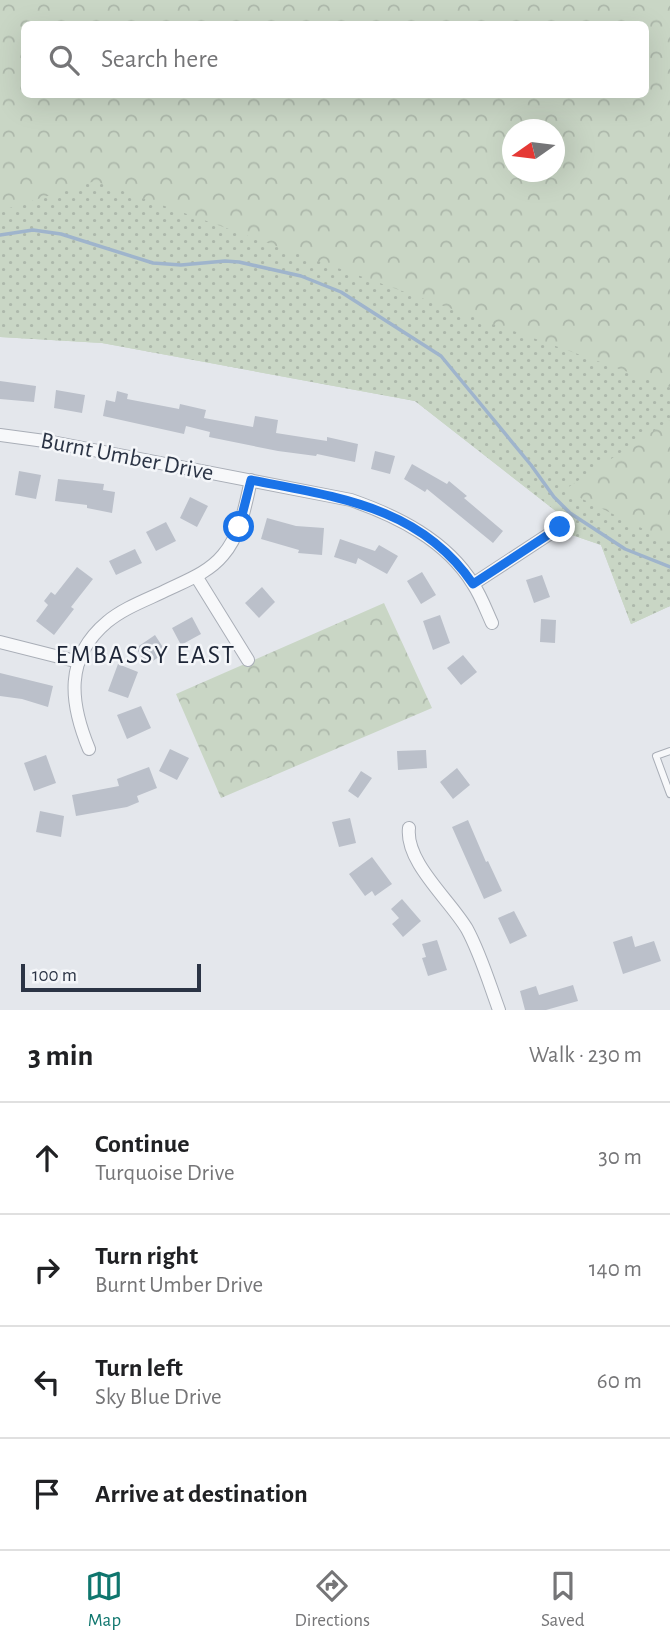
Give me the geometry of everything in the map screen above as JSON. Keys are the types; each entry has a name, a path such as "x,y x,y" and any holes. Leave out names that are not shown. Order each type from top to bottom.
{"street":[{"name":"Burnt Umber Drive","path":"0,435 52,442 351,500 389,513 435,543 473,584 492,623"},
{"path":"89,749 75,708 75,678 79,662 89,643 106,622 195,576 218,561 236,537 251,480"},
{"path":"473,584 560,527"},
{"path":"195,576 248,660"},
{"path":"0,642 79,662"},
{"path":"409,828 408,838 413,855 465,927 480,956 499,1010"}],"lane":[{"path":"670,751 656,756 670,794"}],"green space":[{"path":"0,0 670,0 670,606 631,624 601,545 572,535 557,512 415,401 102,343 0,337"},
{"path":"95,181 670,387 670,420 564,490 670,542 670,606 631,624 601,545 572,535 557,512 415,401 102,343 0,337 0,211"},
{"path":"384,603 432,708 221,798 176,694"}],"building":[{"path":"0,381 36,386 34,402 0,399"},
{"path":"56,390 85,395 82,413 54,408"},
{"path":"117,391 128,394 127,399 179,409 180,404 206,410 204,418 253,427 255,416 278,420 276,433 327,441 327,437 358,444 355,462 317,454 278,451 209,437 210,432 186,426 184,434 103,416 106,400 115,402"},
{"path":"375,451 395,456 390,474 371,469"},
{"path":"412,464 447,484 449,481 467,496 464,498 503,531 493,543 427,489 425,492 404,479"},
{"path":"19,471 41,475 36,499 15,495"},
{"path":"58,479 104,484 103,490 115,492 112,513 87,508 87,505 55,501"},
{"path":"190,497 208,506 197,527 180,518"},
{"path":"267,518 296,526 324,528 322,555 298,553 299,550 261,539"},
{"path":"166,522 176,541 156,551 146,532"},
{"path":"340,539 375,551 379,545 398,556 387,574 358,558 356,564 334,557"},
{"path":"135,549 142,563 116,575 109,561"},
{"path":"77,567 93,579 54,635 36,621 48,605 44,601 51,592 55,595"},
{"path":"422,572 436,595 421,604 407,581"},
{"path":"542,575 550,597 534,603 526,580"},
{"path":"262,587 275,602 259,618 245,603"},
{"path":"440,615 450,643 433,650 423,621"},
{"path":"192,617 201,634 181,645 172,628"},
{"path":"541,619 556,620 555,643 540,642"},
{"path":"155,635 166,652 147,665 136,648"},
{"path":"463,655 477,672 461,685 447,668"},
{"path":"118,664 138,672 128,698 108,691"},
{"path":"0,673 53,686 48,707 0,696"},
{"path":"141,706 151,728 127,739 117,715"},
{"path":"170,749 189,758 177,780 159,771"},
{"path":"426,750 427,768 398,770 397,751"},
{"path":"46,755 56,783 34,791 24,763"},
{"path":"149,767 157,788 137,796 139,802 127,807 76,816 72,795 119,786 117,779"},
{"path":"457,768 470,785 453,799 440,782"},
{"path":"361,771 372,778 358,798 348,791"},
{"path":"40,811 64,816 61,837 36,832"},
{"path":"350,818 356,843 339,847 332,822"},
{"path":"468,820 502,891 484,899 452,827"},
{"path":"372,857 392,884 375,896 372,891 365,896 349,874"},
{"path":"402,899 421,921 403,937 392,924 399,918 391,909"},
{"path":"514,911 527,936 510,944 498,918"},
{"path":"632,936 635,947 654,941 661,961 623,974 613,942"},
{"path":"437,940 447,970 428,976 422,958 426,957 422,944"},
{"path":"573,985 578,1001 546,1010 525,1010 520,991 536,986 539,995"}],"waterway":[{"path":"0,235 33,230 61,234 153,263 181,265 239,262 301,276 341,292 441,356 554,497 570,513 625,549 670,567"}],"district":[{"name":"EMBASSY EAST","path":"146,655"}],"route":[{"path":"239,527 251,480 351,500 389,513 417,530 444,551 473,584 560,527"}]}
